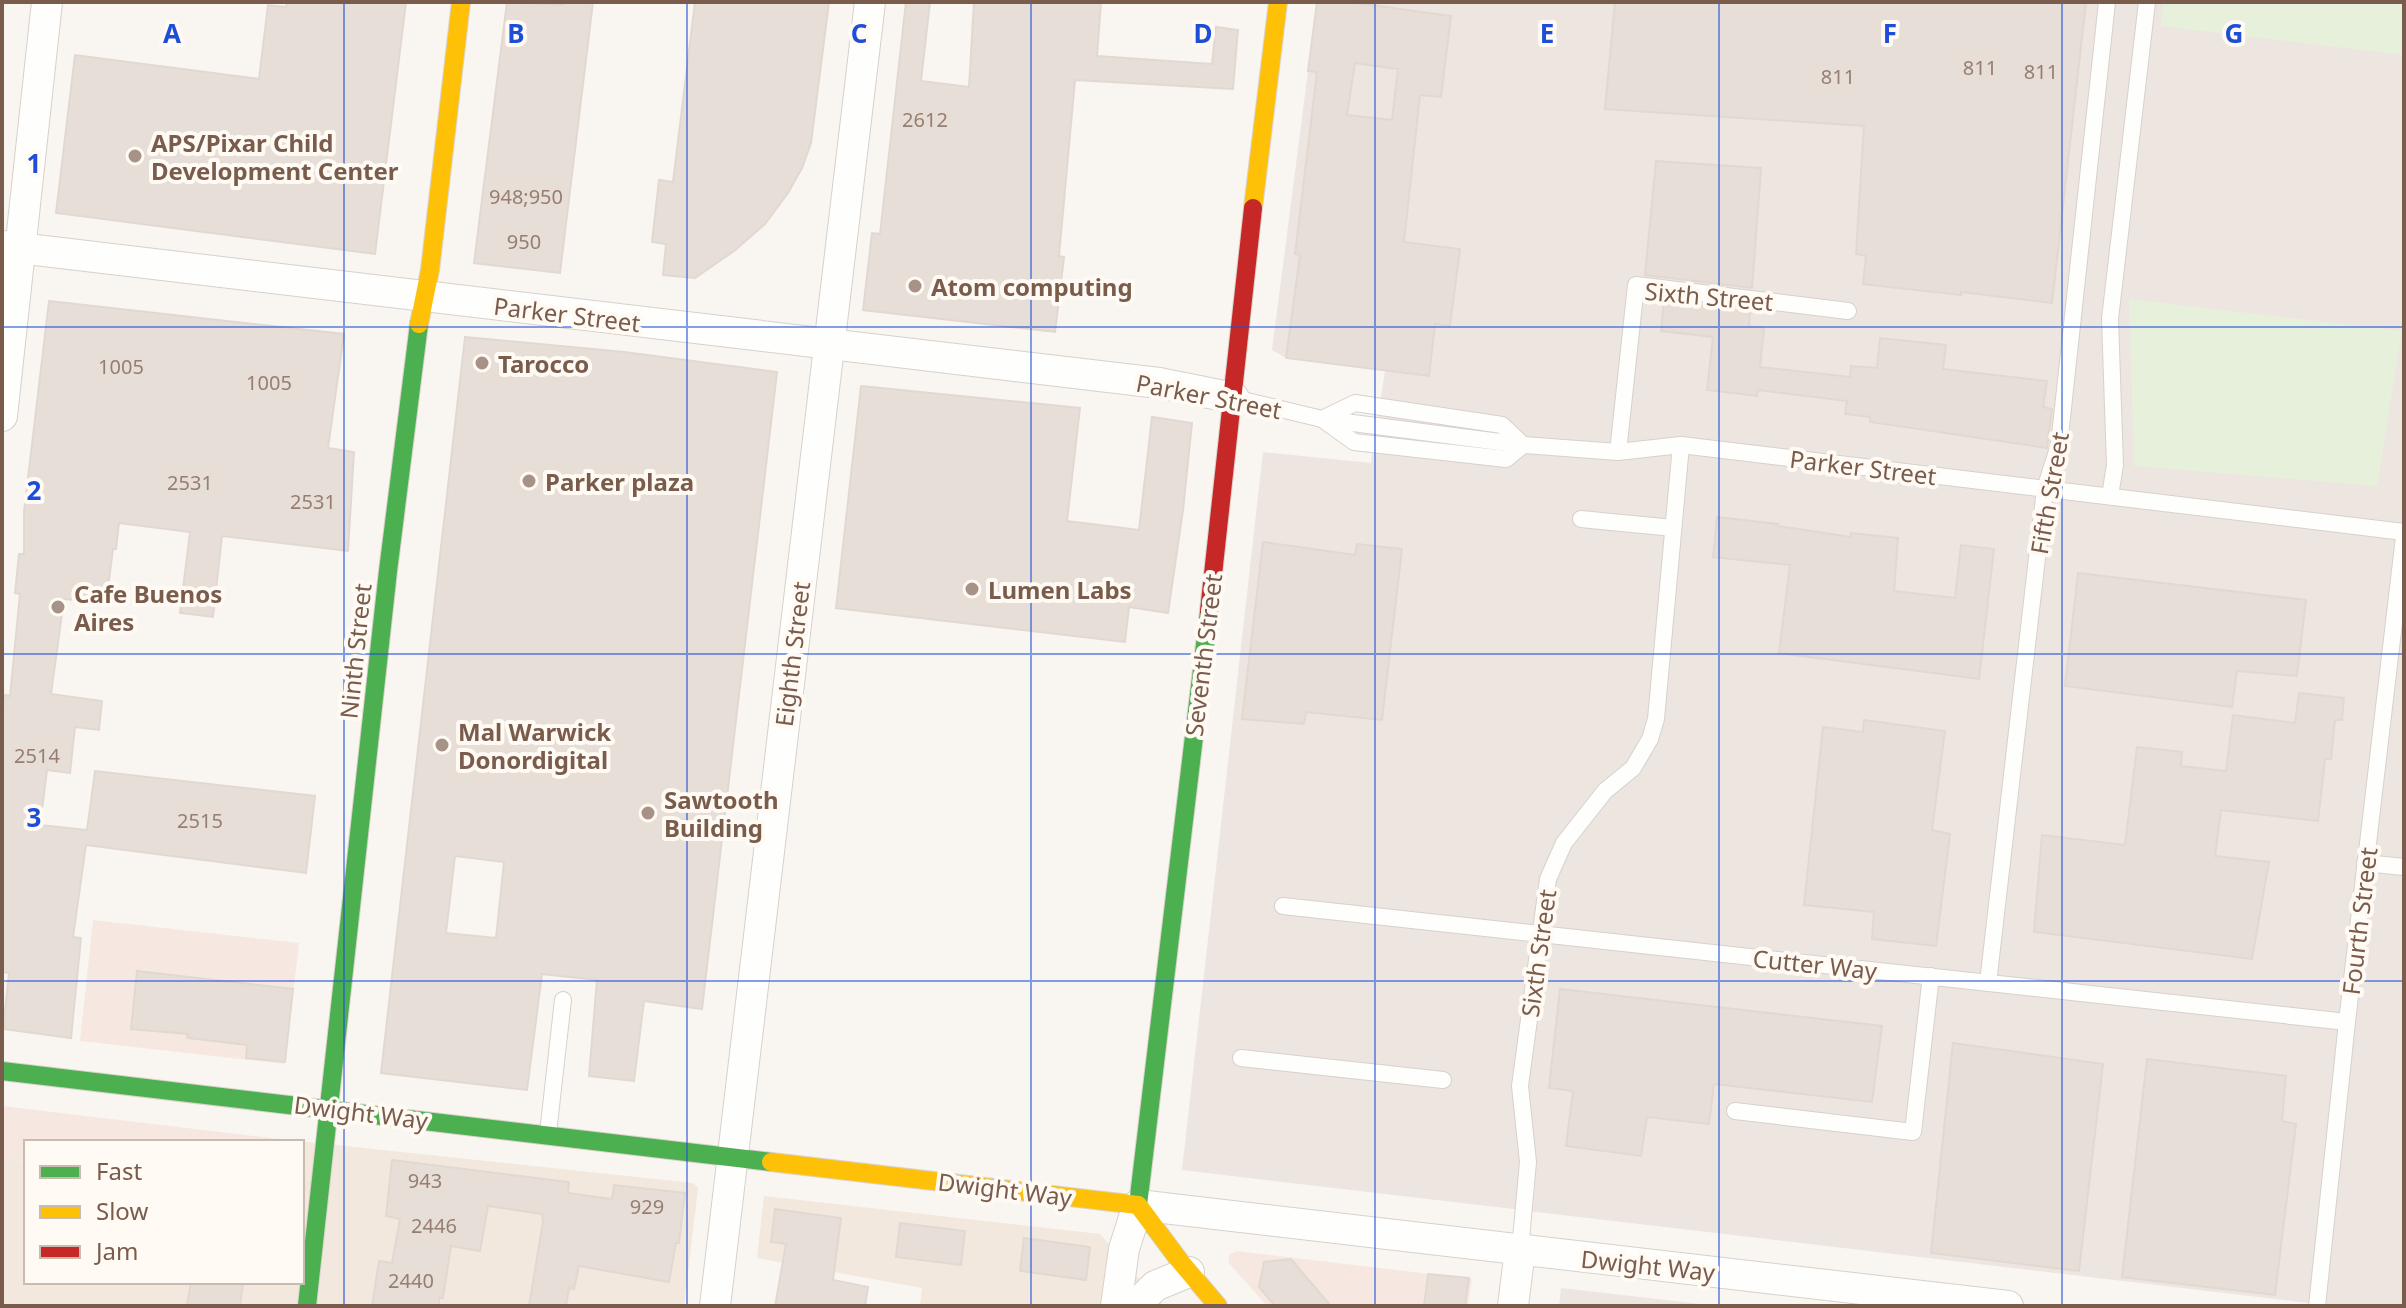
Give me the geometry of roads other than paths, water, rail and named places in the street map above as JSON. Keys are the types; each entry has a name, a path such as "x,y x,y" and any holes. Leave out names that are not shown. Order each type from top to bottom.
{"street":[{"path":"2,416 12,248 47,2"},
{"name":"Ninth Street","path":"307,1306 388,571 430,270 461,2"},
{"name":"Eighth Street","path":"715,1306 870,2"},
{"name":"Seventh Street","path":"1116,1306 1124,1249 1138,1205 1278,2"},
{"name":"Parker Street","path":"12,248 1159,383 1234,398"},
{"name":"Dwight Way","path":"2,1071 1940,1302 2008,1306"},
{"path":"1138,1205 1218,1306"},
{"name":"Sixth Street","path":"1513,1306 1520,1250"},
{"path":"1135,1306 1155,1286 1189,1272"}],"lane":[{"name":"Fifth Street","path":"1988,983 2045,489 2059,445 2107,2"},
{"path":"2110,496 2115,465 2110,319 2147,2"},
{"name":"Sixth Street","path":"1618,452 1636,285 1848,311"},
{"name":"Parker Street","path":"1234,398 1322,419 1354,442 1506,459 1523,445 1618,452 1681,445 2404,534"},
{"path":"1322,419 1355,403 1502,425 1523,445"},
{"name":"Sixth Street","path":"1520,1250 1528,1162 1520,1086 1548,879 1564,843 1605,791 1633,768 1650,739 1656,719 1681,445"},
{"path":"1581,519 1673,528"},
{"name":"Fourth Street","path":"2317,1306 2404,534"},
{"path":"2365,863 2404,867"},
{"name":"Cutter Way","path":"1283,906 2347,1022"},
{"path":"1735,1111 1913,1132 1931,976"},
{"path":"548,1135 563,1000"},
{"path":"1241,1058 1443,1080"}],"place":[{"name":"APS/Pixar Child Development Center","path":"135,156"},
{"name":"Atom computing","path":"915,286"},
{"name":"Tarocco","path":"482,363"},
{"name":"Parker plaza","path":"529,481"},
{"name":"Lumen Labs","path":"972,589"},
{"name":"Cafe Buenos Aires","path":"58,607"},
{"name":"Mal Warwick Donordigital","path":"442,745"},
{"name":"Sawtooth Building","path":"648,813"}]}
